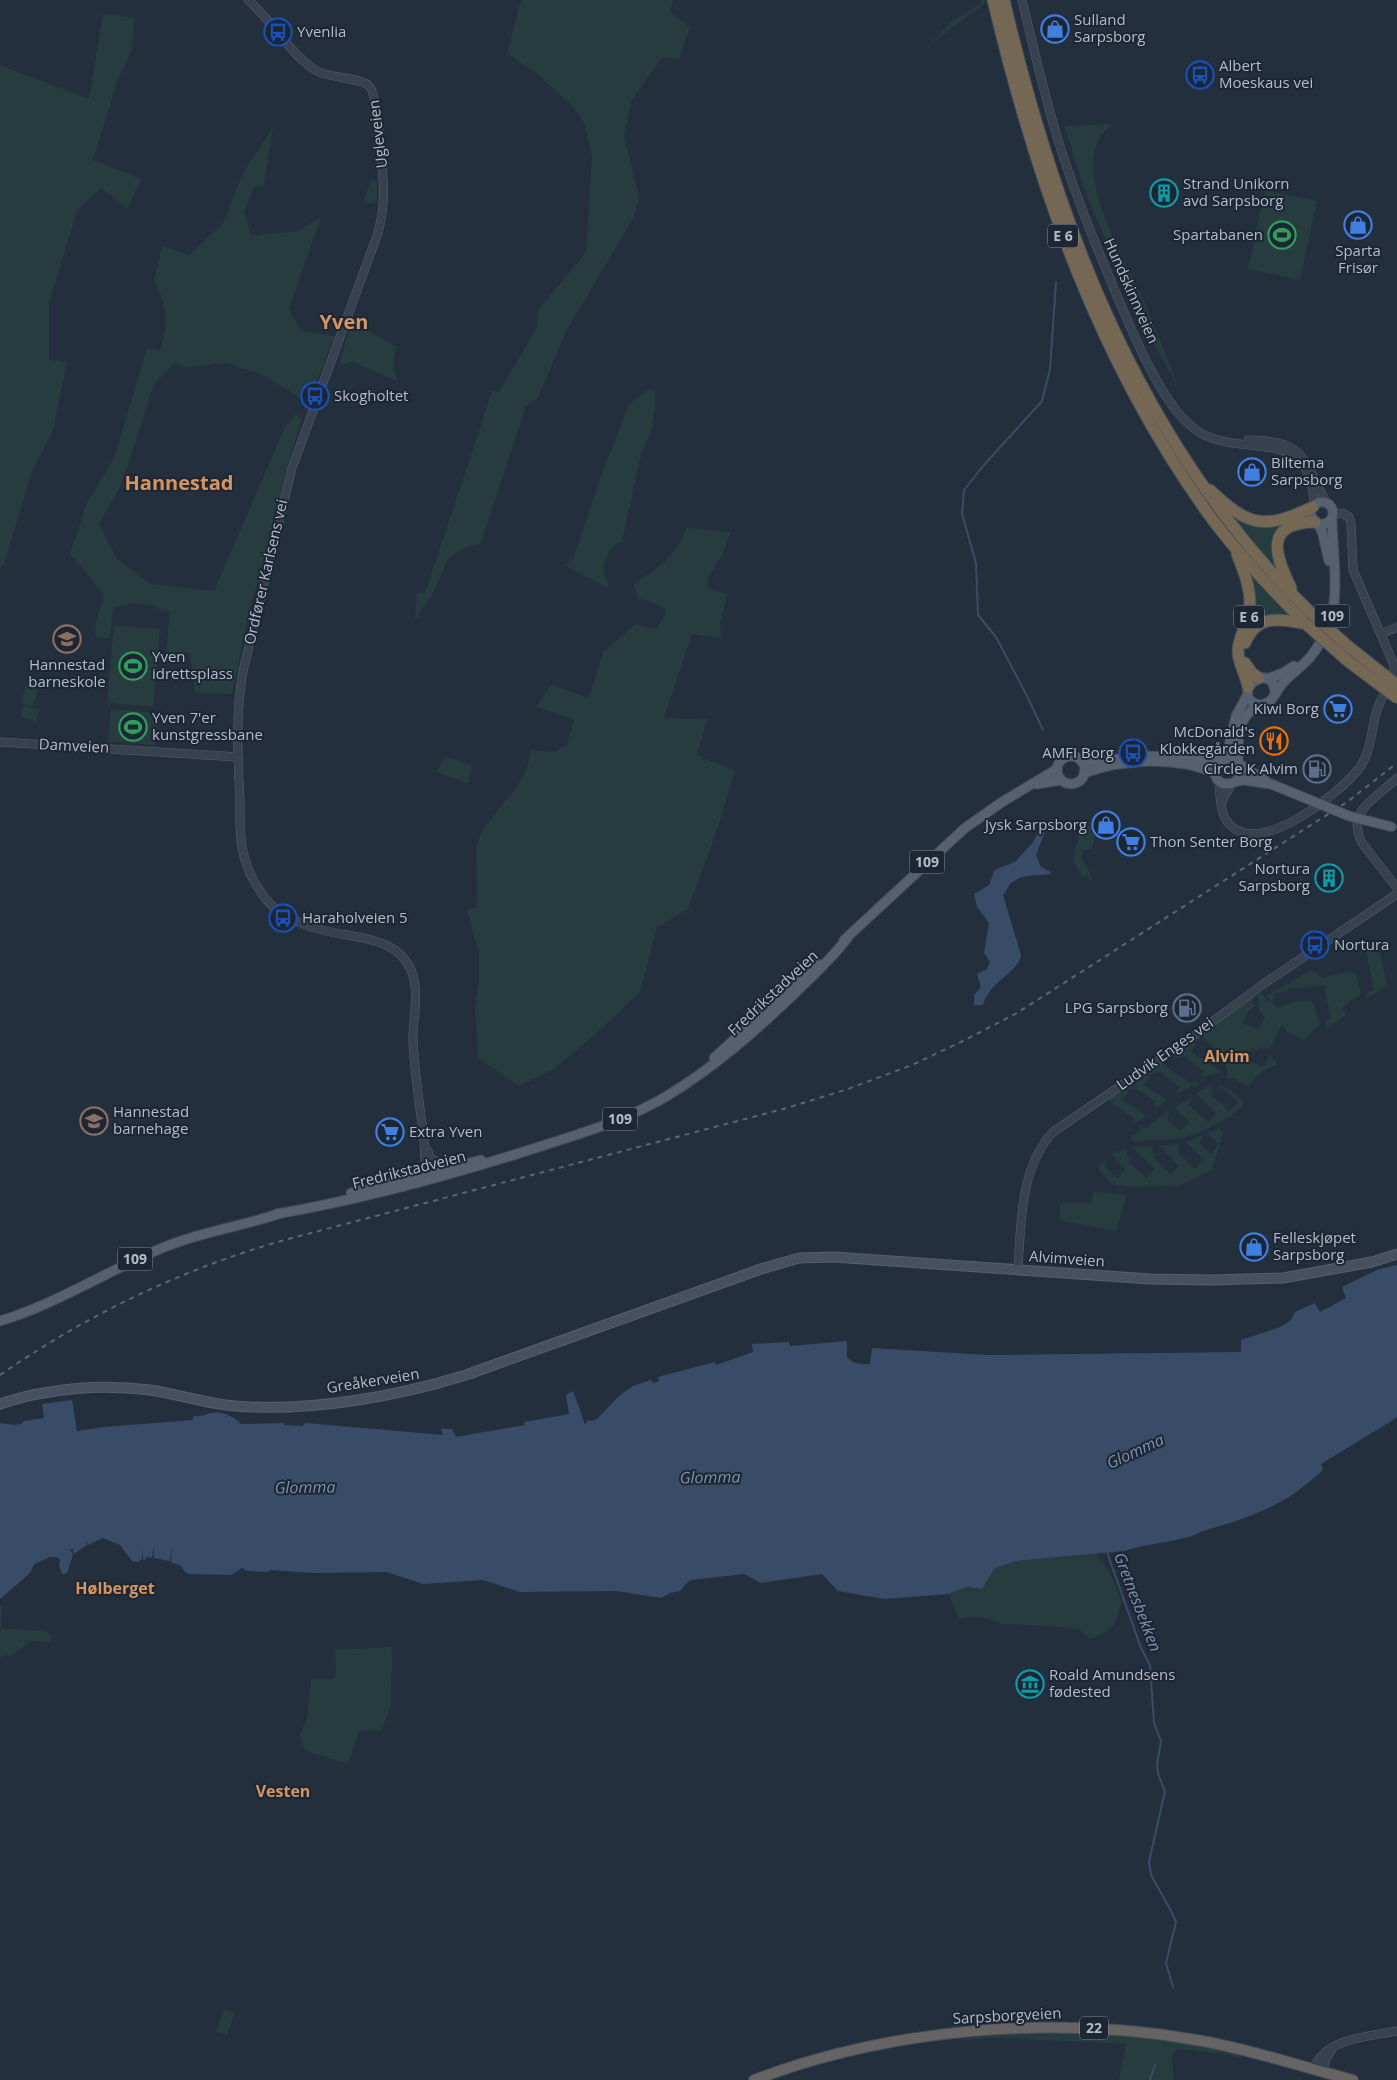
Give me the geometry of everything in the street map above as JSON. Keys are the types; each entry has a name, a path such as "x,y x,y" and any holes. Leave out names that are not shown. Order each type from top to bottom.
{"highway":[{"name":"E 6","path":"993,0 1013,80 1037,160 1065,241 1122,372 1160,440 1194,493 1264,581 1306,624 1348,661 1397,698"},
{"name":"E 6","path":"1004,0 1039,132 1056,186 1085,264 1132,368 1168,433 1195,476 1235,531 1296,599 1348,646 1397,685"},
{"name":"E 6","path":"1195,476 1234,511 1251,520 1277,521 1313,506"},
{"name":"E 6","path":"1296,599 1279,561 1278,541 1282,532 1290,526 1302,522 1316,522"},
{"name":"E 6","path":"1234,545 1247,581 1250,597 1248,618 1239,641 1238,650 1239,662 1248,691"},
{"name":"E 6","path":"1263,679 1248,669 1244,659 1245,645 1252,631 1260,624 1272,620 1306,624"},
{"name":"Sarpsborgveien","path":"754,2080 803,2063 913,2039 961,2032 1030,2027 1101,2029 1170,2036 1236,2048 1352,2080"}],"main road":[{"path":"1313,506 1319,502 1326,502"},
{"name":"109","path":"1234,782 1240,774 1237,747 1241,724 1250,711 1270,702 1283,683 1312,655 1324,637 1330,622 1336,585 1332,507 1326,502"},
{"name":"109","path":"1216,776 1215,766 1221,760 1228,746 1236,716 1252,681 1283,673 1297,664 1315,641 1325,620 1330,594 1330,568 1324,538 1311,515 1313,506"},
{"path":"1316,522 1325,524 1333,517"},
{"path":"1263,679 1273,685 1275,693"},
{"path":"1248,691 1252,702 1260,705"},
{"name":"109","path":"1057,769 1060,762 1067,757 1094,762 1142,756 1221,760 1231,758 1271,784 1349,816 1395,828"},
{"path":"1081,761 1084,773"},
{"name":"109","path":"1061,780 1067,783 1076,783 1084,773 1117,764 1151,762 1194,766 1216,776 1224,784 1234,782 1271,784"},
{"path":"1057,769 1061,780"},
{"name":"Fredrikstadveien","path":"0,1321 54,1301 132,1260 169,1245 208,1232 276,1214 362,1197 432,1175 546,1145 619,1120 667,1096 710,1068 757,1030 839,949 848,937 965,828 1002,802 1057,769"},
{"name":"Fredrikstadveien","path":"1032,785 1061,780"},
{"name":"Fredrikstadveien","path":"432,1175 456,1166 546,1145"},
{"name":"Alvimveien","path":"736,1278 782,1262 812,1257 1181,1280 1267,1279 1372,1262 1397,1254"},
{"name":"Greåkerveien","path":"0,1404 48,1392 98,1388 148,1390 214,1404 238,1406 301,1405 374,1397 434,1385 466,1375 736,1278"}],"street":[{"name":"Ugleveien","path":"248,0 310,66 333,78 366,83 371,88 376,113 384,186 382,218"},
{"name":"Hundskinnveien","path":"1022,0 1058,140 1086,221 1137,342 1169,401 1190,425 1204,435 1229,442 1270,446 1290,455 1299,462 1310,477 1313,486 1313,506"},
{"name":"Ordfører Karlsens vei","path":"382,218 292,468 284,495 239,695 238,757 243,853 250,874 268,901 278,910 306,925 388,946 398,953 410,968 414,983 413,1039 416,1092 432,1175"},
{"path":"1229,442 1270,440 1282,443 1293,449 1309,466 1326,502"},
{"path":"1216,776 1224,818 1230,825 1242,832 1260,834 1288,822 1326,801 1357,771 1370,750 1379,705 1394,675 1394,665 1353,570 1351,523 1349,517 1342,513 1333,517"},
{"path":"1381,634 1397,627"},
{"name":"Damveien","path":"0,742 238,757"},
{"path":"1397,778 1363,808 1356,823 1358,835 1362,843 1397,888"},
{"path":"1222,804 1234,782"},
{"name":"Ludvik Enges vei","path":"1018,1270 1020,1221 1034,1160 1041,1147 1053,1132 1181,1045 1265,983 1397,894"},
{"name":"Ordfører Karlsens vei","path":"424,1140 431,1159 432,1175"},
{"path":"431,1159 443,1164 456,1166"},
{"path":"1318,2071 1337,2044 1397,2031"}],"green space":[{"path":"521,0 673,0 670,12 690,27 679,59 662,58 632,100 624,136 639,197 634,217 566,331 538,398 526,406 481,543 460,550 448,559 434,591 415,621 417,592 425,593 492,391 499,392 537,327 538,310 586,252 592,156 584,122 572,106 539,75 507,53"},
{"path":"981,0 985,0 984,4 936,40 919,56 952,21 980,4"},
{"path":"103,14 135,18 132,49 117,82 93,160 141,179 127,209 101,187 77,211 49,303 49,360 67,362 53,431 32,471 8,551 3,566 0,568 0,65 89,99"},
{"path":"1114,124 1099,139 1093,160 1095,184 1112,236 1144,301 1178,386 1146,331 1087,197 1064,126"},
{"path":"273,127 264,185 254,187 244,212 251,236 298,231 321,217 289,309 301,331 335,336 321,371 312,390 303,400 263,375 226,363 186,367 174,363 154,384 121,486 99,524 117,559 151,584 214,591 285,427 296,414 302,419 286,471 262,570 250,608 232,694 195,693 190,653 166,653 170,611 161,612 157,606 134,604 117,607 113,610 110,638 95,637 96,623 104,594 70,554 86,505 115,456 147,348 160,350 163,341 165,331 164,306 154,281 162,246 190,255 223,223 243,173"},
{"path":"371,179 377,181 377,201 372,204 364,202"},
{"name":"Spartabanen","path":"1265,190 1317,201 1300,280 1248,269"},
{"path":"351,321 397,347 394,364 398,382 354,362 339,366"},
{"path":"648,390 655,390 655,407 651,432 642,451 622,541 610,551 605,562 605,575 610,589 564,565 573,559 600,479 629,404"},
{"path":"1223,504 1235,516 1287,521 1279,530 1283,578 1266,559"},
{"path":"686,528 730,532 722,556 707,579 709,589 727,594 720,625 721,638 692,634 664,718 707,719 697,755 735,771 716,833 688,909 657,927 640,992 597,1033 553,1070 519,1086 478,1058 475,1007 479,980 479,955 467,909 477,907 476,850 482,830 517,787 527,768 531,750 555,752 567,745 574,719 535,707 552,685 589,698 603,652 635,624 657,629 666,613 665,608 643,599 639,600 634,585 672,554 683,538"},
{"path":"1247,569 1291,617 1250,629"},
{"name":"Yven idrettsplass","path":"114,625 160,629 153,707 107,703"},
{"path":"28,679 40,683 33,707 21,703"},
{"path":"24,706 40,710 36,722 20,717"},
{"name":"Yven 7'er kunstgressbane","path":"111,709 158,713 155,745 108,741"},
{"path":"444,757 472,765 468,784 437,772"},
{"path":"1081,824 1092,827 1091,833 1095,833 1092,849 1084,850 1081,857 1092,876 1090,881 1087,875 1083,877 1073,861"},
{"path":"1379,948 1387,985 1366,999 1366,994 1374,990 1366,952 1361,952 1360,950"},
{"path":"1311,970 1323,978 1344,973 1356,974 1361,994 1342,1007 1346,1015 1327,1028 1325,1021 1331,1019 1324,986 1288,989 1288,991 1274,993 1273,1002 1266,996"},
{"path":"1261,993 1275,1004 1276,1008 1294,1002 1311,1001 1315,1006 1320,1026 1304,1040 1286,1031 1282,1025 1270,1049 1259,1047 1257,1050 1251,1048 1246,1059 1263,1067 1270,1055 1277,1064 1261,1072 1248,1087 1232,1077 1230,1079 1227,1077 1226,1063 1212,1045 1201,1037 1196,1042 1192,1040 1251,997 1255,1006 1249,1011 1243,1023 1259,1030 1265,1017 1259,1011 1258,995"},
{"path":"1192,1040 1196,1045 1191,1052 1222,1072 1204,1077 1201,1074 1203,1071 1182,1055 1179,1058 1171,1056 1164,1062 1168,1068 1192,1084 1196,1081 1200,1084 1196,1087 1192,1085 1179,1093 1176,1091 1179,1087 1158,1071 1151,1075 1147,1071"},
{"path":"1146,1071 1150,1077 1144,1085 1168,1100 1156,1108 1154,1105 1156,1102 1134,1087 1129,1090 1125,1086"},
{"path":"1217,1084 1229,1089 1243,1101 1243,1106 1220,1122 1200,1132 1181,1138 1131,1141 1131,1137 1145,1127 1148,1128 1154,1121 1169,1111 1168,1120 1180,1131 1189,1122 1175,1108 1191,1097 1189,1105 1208,1122 1216,1113 1196,1093 1210,1085 1214,1090 1211,1095 1229,1111 1238,1102"},
{"path":"1124,1087 1128,1092 1122,1100 1146,1116 1135,1123 1133,1121 1135,1119 1108,1100 1102,1103"},
{"path":"1221,1129 1223,1133 1212,1170 1179,1186 1135,1187 1111,1184 1098,1169 1106,1159 1105,1167 1117,1178 1125,1169 1111,1154 1126,1148 1127,1156 1131,1159 1128,1162 1147,1178 1155,1169 1132,1147 1152,1147 1152,1152 1155,1155 1153,1158 1171,1174 1179,1166 1160,1146 1179,1144 1178,1152 1195,1169 1204,1160 1186,1142 1201,1136 1203,1138 1199,1143 1211,1154 1219,1144 1207,1133"},
{"path":"1093,1192 1127,1195 1116,1231 1062,1221 1060,1217 1060,1203 1092,1203"},
{"path":"1095,1554 1109,1570 1122,1602 1112,1627 1090,1639 1080,1630 1073,1628 1000,1624 978,1617 959,1619 949,1594 967,1587 982,1589 995,1568 1016,1561"},
{"path":"0,1605 2,1607 1,1628 46,1631 50,1635 50,1642 30,1641 10,1657 6,1655 0,1657"},
{"path":"392,1647 391,1706 381,1731 359,1730 348,1764 305,1751 300,1735 307,1718 311,1679 334,1679 336,1673 335,1650"},
{"path":"224,2009 235,2012 227,2035 216,2031"},
{"path":"998,2033 1101,2033 1170,2040 1236,2052 1243,2059 1227,2054 1178,2049 1173,2053 1172,2059 1174,2080 1119,2080 1126,2044 999,2038 955,2040"}],"water":[{"path":"1042,825 1044,827 1044,834 1036,855 1041,867 1051,872 1050,874 1026,876 1017,879 1003,895 1021,955 1019,961 991,990 983,1005 974,1005 974,995 981,987 977,974 987,969 990,962 984,953 989,923 977,907 974,894 989,885 994,871 1015,862 1033,842"},
{"name":"Glomma","path":"1397,1265 1397,1417 1321,1464 1323,1469 1298,1491 1260,1512 1190,1536 1124,1551 1016,1561 995,1568 982,1589 967,1587 949,1594 884,1599 838,1591 822,1574 761,1583 744,1574 690,1580 680,1591 670,1593 661,1598 616,1591 520,1592 483,1580 423,1584 387,1572 313,1573 269,1570 269,1572 247,1571 242,1568 231,1575 189,1574 181,1566 171,1562 172,1545 170,1561 154,1558 154,1547 152,1558 147,1557 145,1560 143,1559 143,1549 142,1559 138,1562 132,1561 120,1545 103,1538 88,1545 86,1540 87,1545 74,1554 73,1550 75,1549 68,1550 73,1555 67,1573 62,1574 59,1565 60,1560 57,1557 50,1557 34,1564 30,1573 0,1599 0,1423 14,1425 21,1424 24,1421 44,1418 42,1404 72,1400 77,1431 193,1420 193,1416 220,1413 228,1415 241,1424 284,1423 284,1425 302,1426 306,1423 443,1435 441,1429 452,1429 456,1437 525,1425 524,1422 569,1414 566,1395 573,1391 585,1424 587,1423 586,1420 592,1421 597,1419 620,1395 633,1386 651,1380 653,1383 659,1381 658,1377 715,1362 716,1365 753,1352 752,1344 789,1342 790,1346 847,1341 847,1357 855,1363 864,1364 870,1364 872,1348 988,1355 1241,1352 1241,1340 1280,1327 1290,1321 1295,1312 1315,1303 1320,1312 1346,1298 1342,1287 1377,1270"}],"waterway":[{"path":"1043,730 996,637 978,615 976,563 962,514 964,490 1042,401 1050,369 1056,282"},
{"name":"Gretnesbekken","path":"1107,1552 1141,1648 1150,1665 1154,1723 1161,1741 1157,1764 1158,1774 1165,1791 1149,1862 1151,1875 1176,1922 1166,1963 1173,1987"},
{"name":"Gretnesbekken","path":"1150,2080 1155,2065"}],"railway":[{"path":"0,1375 104,1312 140,1294 214,1263 292,1238 787,1108 848,1089 912,1065 1017,1013 1347,802 1397,763"}],"place":[{"name":"Sulland Sarpsborg","path":"1055,29"},
{"name":"Yvenlia","path":"278,32"},
{"name":"Albert Moeskaus vei","path":"1200,75"},
{"name":"Strand Unikorn avd Sarpsborg","path":"1164,193"},
{"name":"Sparta Frisør","path":"1358,225"},
{"name":"Spartabanen","path":"1282,235"},
{"name":"Skogholtet","path":"315,396"},
{"name":"Biltema Sarpsborg","path":"1252,472"},
{"name":"Hannestad barneskole","path":"67,639"},
{"name":"Yven idrettsplass","path":"133,666"},
{"name":"Kiwi Borg","path":"1338,709"},
{"name":"Yven 7'er kunstgressbane","path":"133,727"},
{"name":"McDonald's Klokkegården","path":"1274,741"},
{"name":"AMFI Borg","path":"1133,753"},
{"name":"Circle K Alvim","path":"1317,769"},
{"name":"Jysk Sarpsborg","path":"1106,825"},
{"name":"Thon Senter Borg","path":"1131,842"},
{"name":"Nortura Sarpsborg","path":"1329,878"},
{"name":"Haraholveien 5","path":"283,918"},
{"name":"Nortura","path":"1315,945"},
{"name":"LPG Sarpsborg","path":"1187,1008"},
{"name":"Hannestad barnehage","path":"94,1121"},
{"name":"Extra Yven","path":"390,1132"},
{"name":"Felleskjøpet Sarpsborg","path":"1254,1247"},
{"name":"Roald Amundsens fødested","path":"1030,1684"}],"district":[{"name":"Yven","path":"344,322"},
{"name":"Hannestad","path":"179,483"},
{"name":"Alvim","path":"1227,1056"},
{"name":"Hølberget","path":"115,1588"},
{"name":"Vesten","path":"283,1791"}]}
